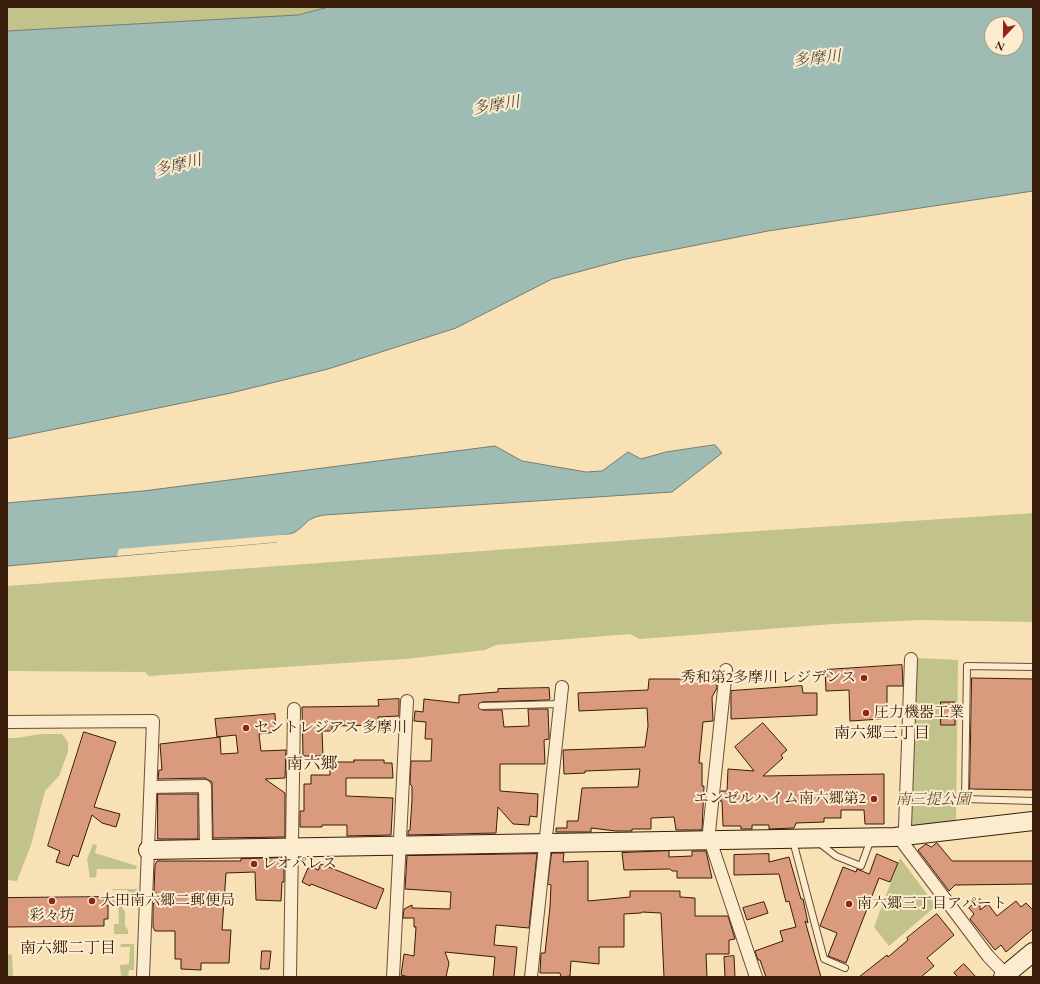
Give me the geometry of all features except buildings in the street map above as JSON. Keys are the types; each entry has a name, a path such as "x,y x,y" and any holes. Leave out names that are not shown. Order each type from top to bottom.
{"street":[{"path":"911,659 902,843 988,956 1006,976 1033,952"},
{"path":"726,670 709,825 710,840 756,977"},
{"path":"531,977 562,687"},
{"path":"393,977 406,701"},
{"path":"290,977 294,709"},
{"path":"7,722 153,721 143,977"},
{"path":"151,787 205,786 206,849"},
{"path":"148,850 903,836 1033,821"}],"lane":[{"path":"1033,667 967,666 965,799 1033,801"},
{"path":"482,706 560,704"},
{"path":"813,838 836,856 861,866 872,837"},
{"path":"792,838 824,959 845,968"}],"green space":[{"path":"7,7 329,7 298,15 7,31"},
{"path":"1033,513 1033,622 921,620 833,624 640,639 630,634 496,645 485,650 405,659 149,676 145,672 7,671 7,586 713,534"},
{"name":"南三提公園","path":"916,658 958,660 956,821 914,826 910,823"},
{"path":"41,734 62,734 68,742 68,752 59,776 45,791 31,845 17,881 7,880 7,738"},
{"path":"93,844 97,845 95,853 137,866 136,869 97,869 96,877 90,878 87,859"},
{"path":"900,858 936,906 889,946 874,927"},
{"path":"112,889 137,889 137,893 129,894 127,890"},
{"path":"117,899 125,912 125,926 128,930 128,934 114,934 114,924 119,924 118,903 111,904 111,900"},
{"path":"121,944 134,944 134,970 129,970 128,977 121,977 120,965 129,964 130,947 120,947"},
{"path":"8,954 12,955 13,977 8,977"}],"water":[{"name":"多摩川","path":"329,7 1033,7 1033,191 768,231 626,259 552,279 456,328 328,369 231,393 7,439 7,31 298,15"},
{"path":"715,445 722,453 672,492 324,515 313,518 295,532 282,536 277,542 7,566 7,503 143,491 495,446 522,461 586,472 602,471 628,452 641,459 666,452"}],"pier":[{"path":"294,534 284,536 279,542 117,556 119,549"}],"place":[{"name":"秀和第2多摩川 レジデンス","path":"864,678"},
{"name":"圧力機器工業","path":"866,713"},
{"name":"セントレジアス 多摩川","path":"246,728"},
{"name":"エンゼルハイム南六郷第2","path":"874,799"},
{"name":"レオパレス","path":"254,864"},
{"name":"彩々坊","path":"52,901"},
{"name":"大田南六郷二郵便局","path":"92,901"},
{"name":"南六郷三丁目アパート","path":"849,904"}],"district":[{"name":"南六郷三丁目","path":"882,734"},
{"name":"南六郷","path":"312,764"},
{"name":"南六郷二丁目","path":"68,949"}]}
